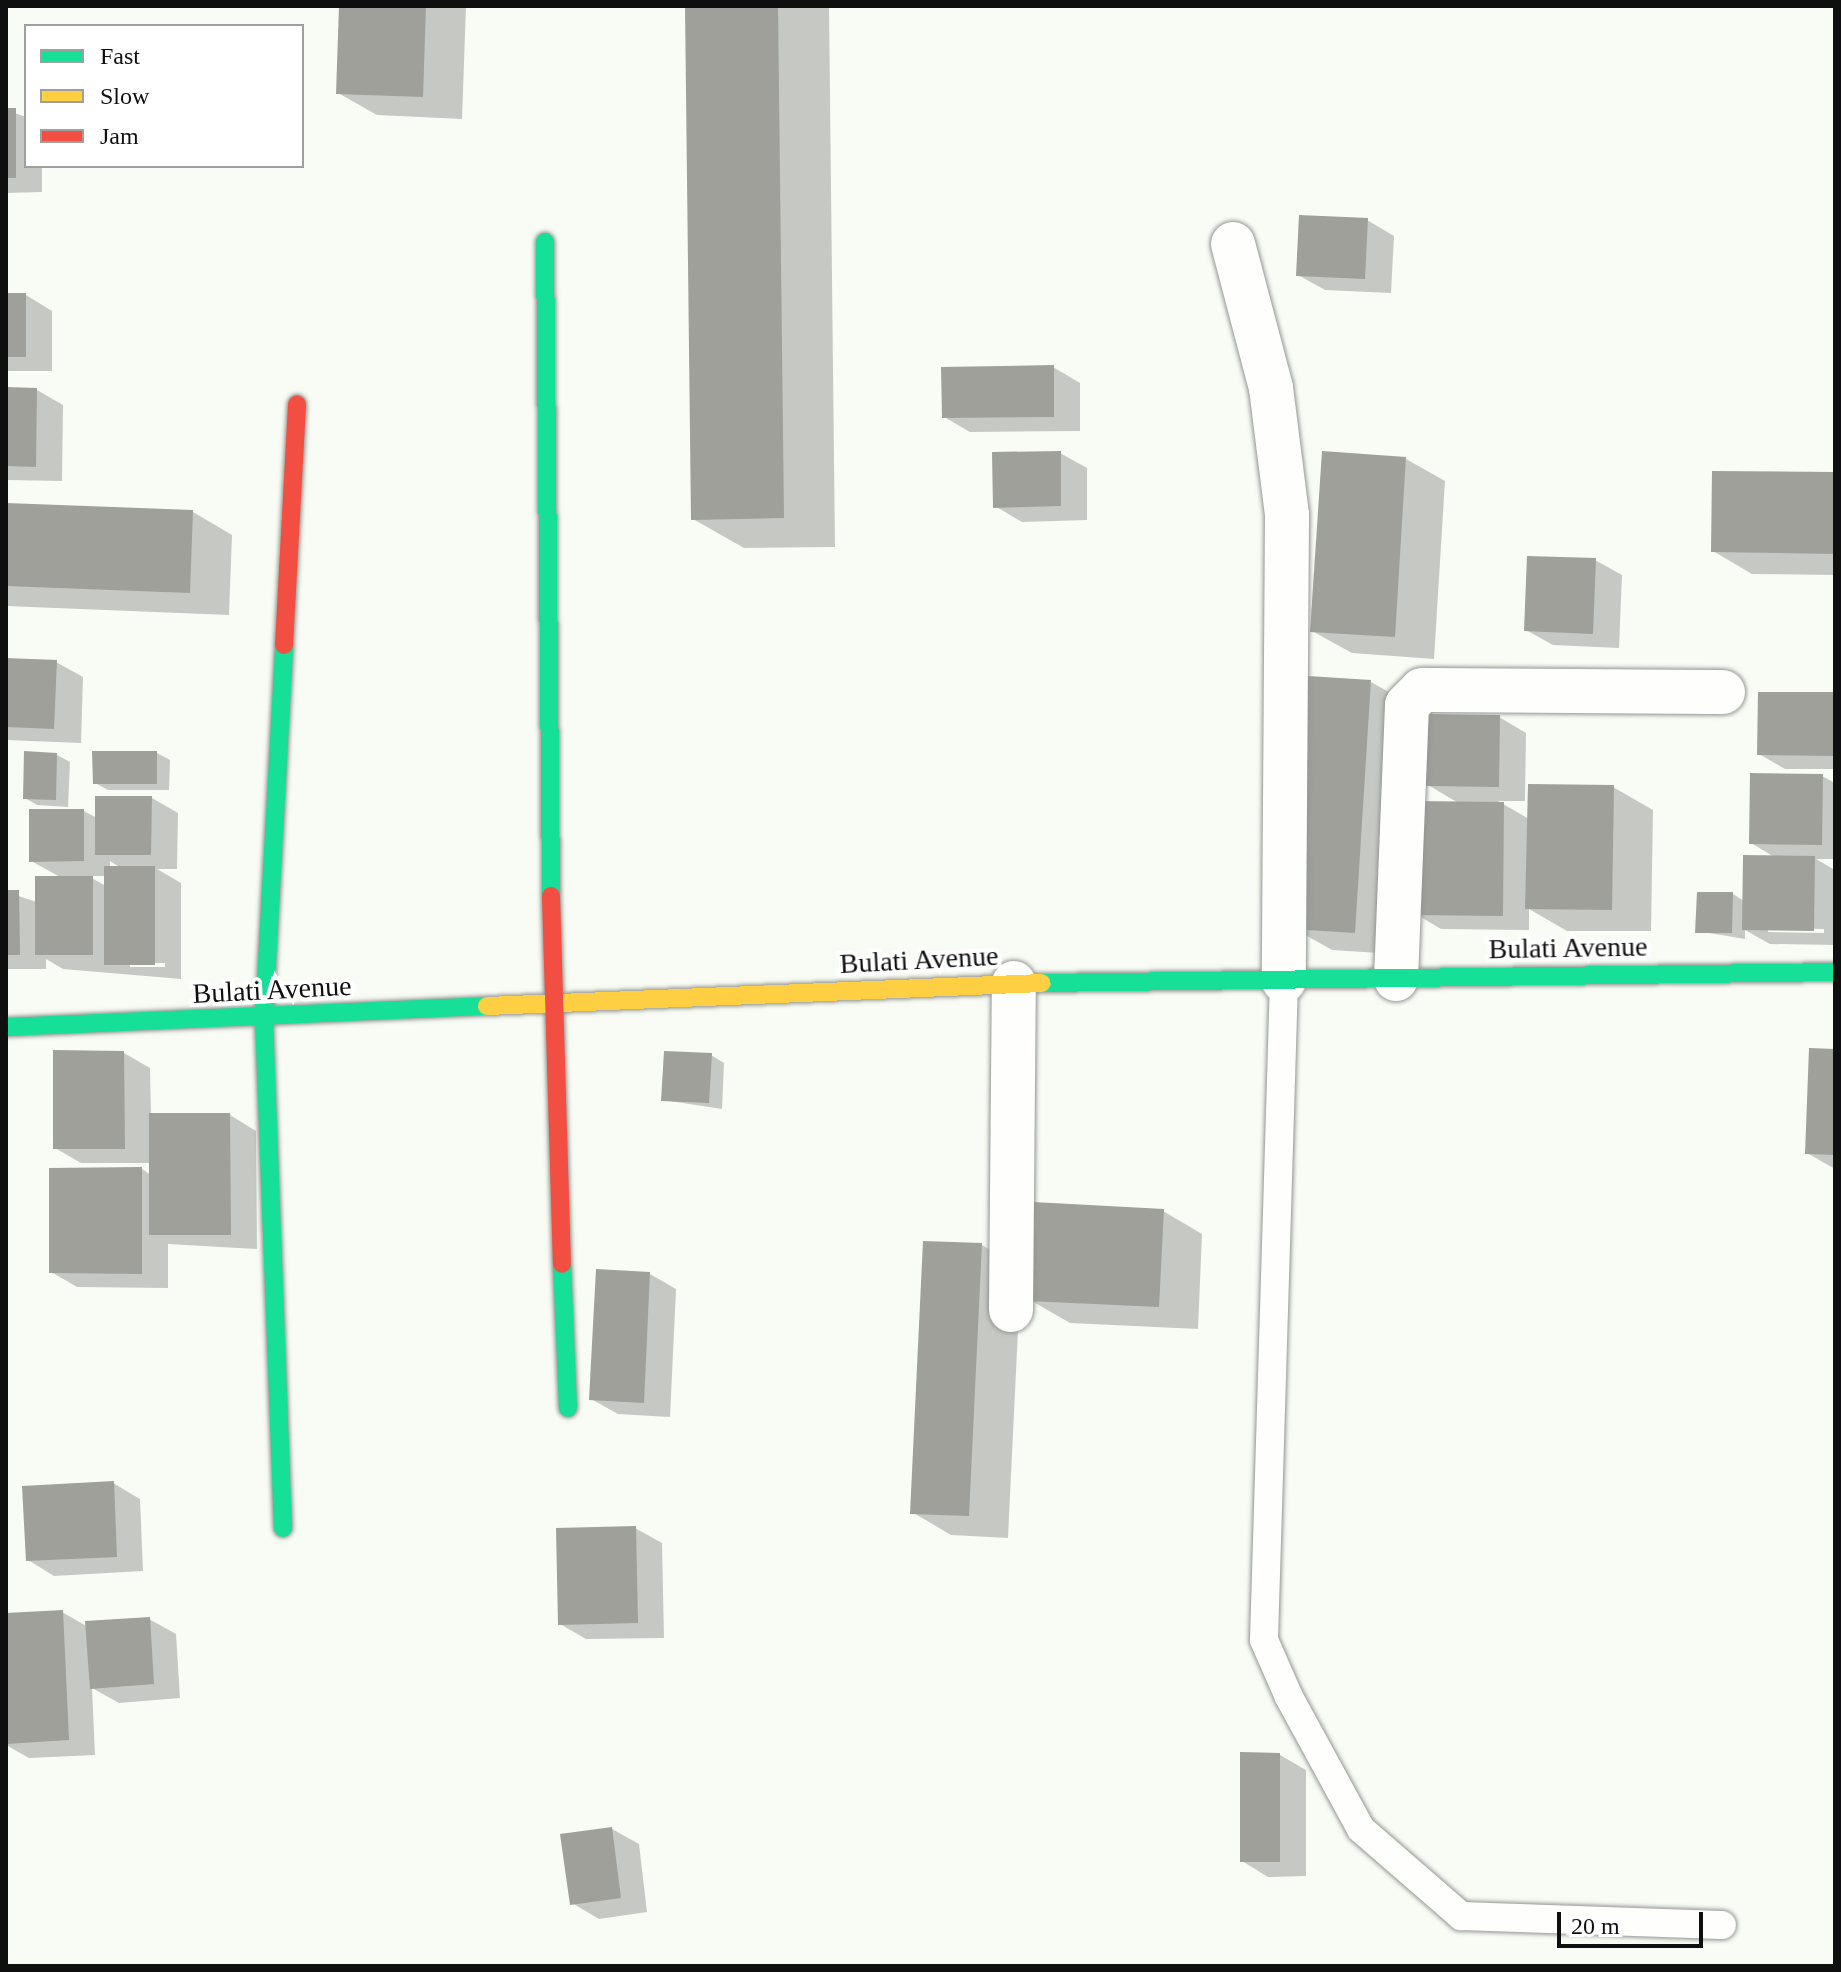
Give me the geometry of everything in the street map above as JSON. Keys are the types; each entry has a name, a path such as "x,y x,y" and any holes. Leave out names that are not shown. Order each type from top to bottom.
{"street":[{"path":"545,242 552,1004 568,1408"},
{"path":"1233,244 1271,388 1287,515 1284,981"},
{"path":"283,1528 264,1019 297,404"},
{"path":"1396,979 1407,705 1422,690 1723,692"},
{"name":"Bulati Avenue","path":"6,1027 264,1019 1014,983 1835,972"},
{"path":"1011,1310 1014,983"}],"lane":[{"path":"1284,981 1264,1640 1289,1697 1361,1829 1461,1916 1722,1925"}],"building":[{"path":"339,6 426,6 423,97 336,94"},
{"path":"685,6 778,6 784,518 691,520"},
{"path":"6,108 16,108 16,178 6,178"},
{"path":"1299,215 1368,218 1365,279 1296,276"},
{"path":"6,293 26,293 26,357 6,357"},
{"path":"1054,365 1054,417 942,418 941,367"},
{"path":"6,387 37,388 36,467 6,466"},
{"path":"1061,451 1061,506 993,508 992,452"},
{"path":"1322,451 1406,457 1395,637 1310,632"},
{"path":"1712,471 1835,472 1835,554 1711,552"},
{"path":"6,503 193,510 190,593 6,586"},
{"path":"1527,556 1596,558 1593,634 1524,631"},
{"path":"6,658 57,660 54,729 6,727"},
{"path":"1308,676 1371,680 1355,933 1291,929"},
{"path":"1758,692 1834,692 1833,756 1757,755"},
{"path":"1427,714 1500,715 1499,787 1426,786"},
{"path":"24,751 57,753 56,800 23,799"},
{"path":"92,751 157,751 157,784 93,784"},
{"path":"1750,773 1823,774 1822,845 1749,844"},
{"path":"1528,784 1614,785 1612,910 1525,909"},
{"path":"95,796 152,796 151,855 95,855"},
{"path":"1414,801 1504,802 1503,916 1412,915"},
{"path":"29,809 84,809 84,861 29,862"},
{"path":"1743,855 1815,856 1814,931 1742,930"},
{"path":"104,866 155,866 155,965 104,965"},
{"path":"35,876 93,876 93,955 35,955"},
{"path":"6,890 19,890 20,955 6,955"},
{"path":"1697,892 1733,892 1732,933 1695,933"},
{"path":"1809,1048 1835,1049 1835,1155 1805,1154"},
{"path":"53,1050 124,1051 125,1149 53,1149"},
{"path":"664,1051 712,1053 709,1103 661,1101"},
{"path":"149,1113 230,1113 231,1235 149,1235"},
{"path":"142,1167 142,1274 49,1273 49,1168"},
{"path":"1033,1202 1164,1209 1159,1307 1028,1301"},
{"path":"923,1241 982,1243 969,1516 910,1514"},
{"path":"596,1269 650,1272 644,1403 589,1400"},
{"path":"114,1481 117,1557 26,1561 22,1486"},
{"path":"636,1526 638,1623 558,1625 556,1528"},
{"path":"63,1610 69,1740 6,1744 6,1613"},
{"path":"150,1617 154,1684 90,1689 85,1621"},
{"path":"1240,1752 1280,1753 1280,1862 1240,1862"},
{"path":"612,1827 621,1898 570,1905 560,1834"}],"traffic: fast":[{"path":"545,242 551,896"},
{"path":"283,1528 264,1019 284,645"},
{"path":"1042,983 1835,972"},
{"path":"6,1027 487,1006"},
{"path":"562,1264 568,1408"}],"traffic: slow":[{"path":"487,1006 1042,983"}],"traffic: jam":[{"path":"284,645 297,404"},
{"path":"551,896 562,1264"}]}
